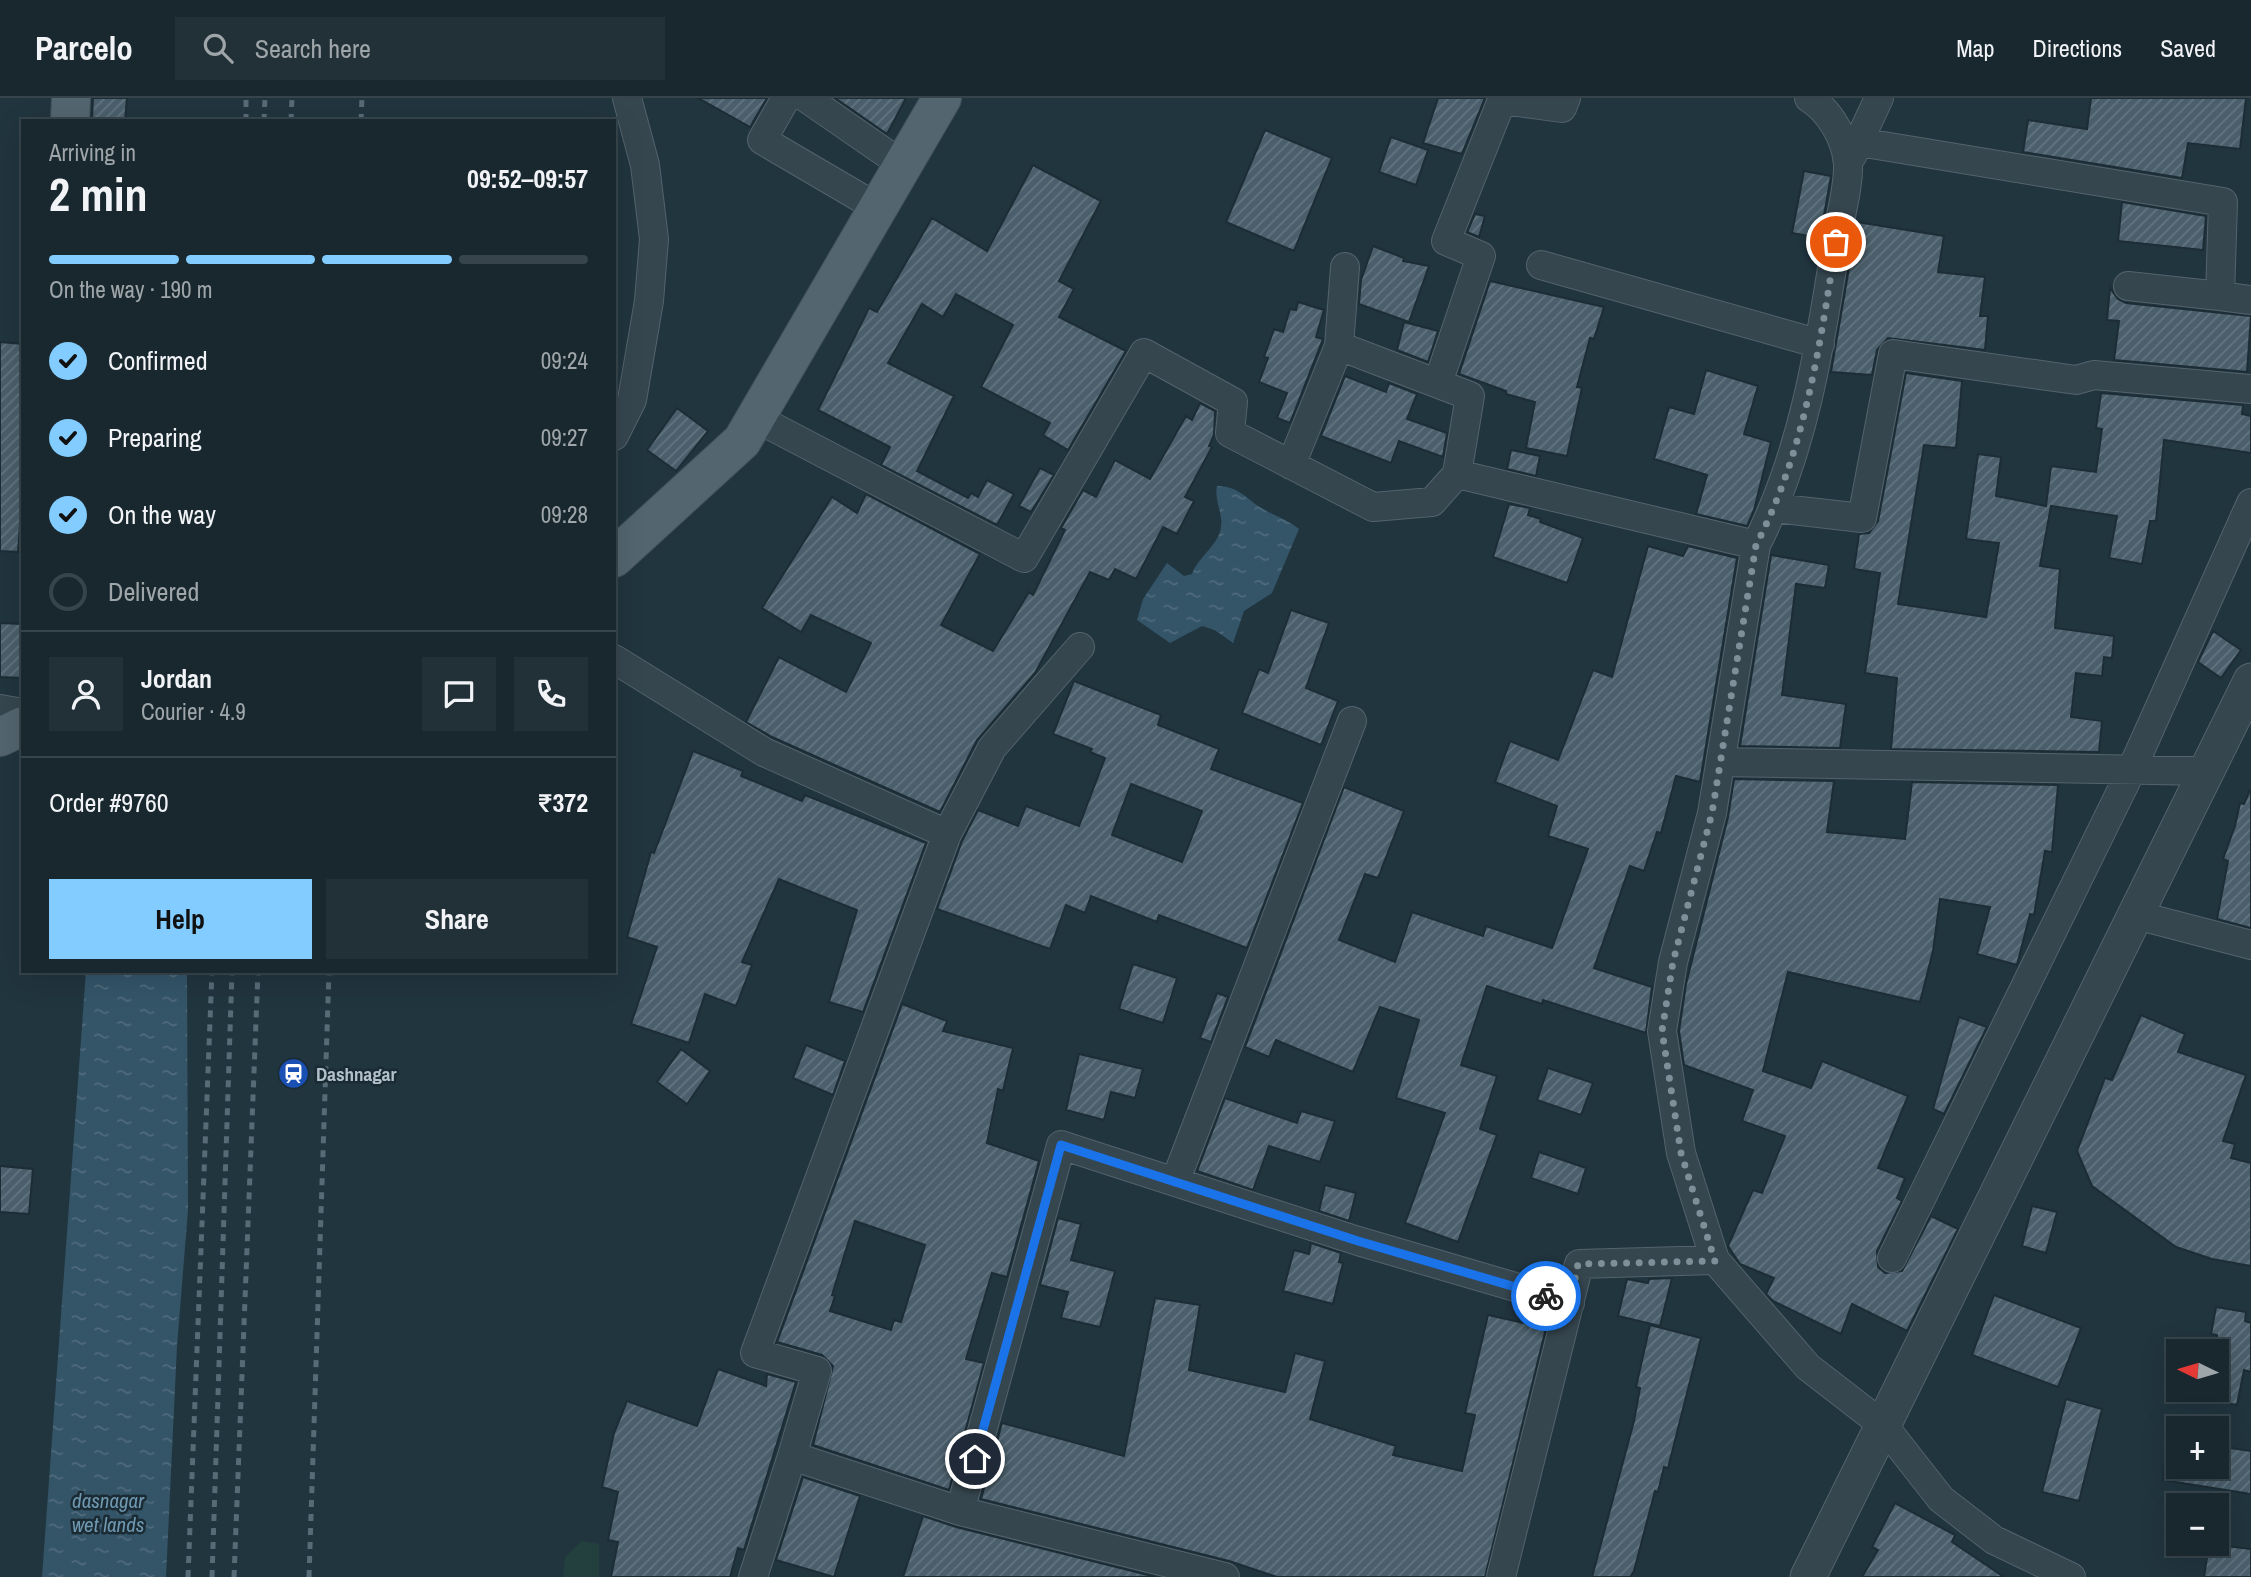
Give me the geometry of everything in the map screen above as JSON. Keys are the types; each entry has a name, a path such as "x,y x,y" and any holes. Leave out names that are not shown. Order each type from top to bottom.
{"main road":[{"path":"70,119 71,98"},
{"path":"616,556 742,442 942,98"},
{"path":"0,737 21,727"}],"street":[{"path":"616,432 632,400 649,301 654,239 645,164 627,98"},
{"path":"786,98 762,140 878,208"},
{"path":"806,98 903,165"},
{"path":"1438,383 1481,256 1446,241 1502,100 1562,107 1566,98"},
{"path":"1809,98 1821,105 1853,153 2223,202 2220,296"},
{"path":"1879,98 1853,153 1820,344 1795,449 1775,508 1756,545 1712,813 1673,962 1662,1031 1681,1153 1715,1261 1808,1367 1883,1425 1941,1499 1994,1540 2071,1577"},
{"path":"1541,265 1820,344"},
{"path":"1292,465 1339,346 1345,267"},
{"path":"2128,286 2251,300"},
{"path":"756,418 1024,558 1144,353 1233,402 1230,433 1373,508 1432,502 1457,474 1470,396 1339,346"},
{"path":"1775,508 1862,518 1893,354 2076,380 2094,375 2251,389"},
{"path":"1457,474 1756,545"},
{"path":"1892,1258 2131,771 2251,503"},
{"path":"753,1577 817,1371 755,1353 947,834 992,748 1080,647"},
{"path":"616,660 764,752 947,834"},
{"path":"1808,1577 2251,681"},
{"path":"0,709 21,713"},
{"path":"1175,1182 1352,721"},
{"path":"1721,762 2206,771"},
{"path":"2136,915 2251,945"},
{"path":"960,1511 1061,1145 1358,1241 1570,1303"},
{"path":"1501,1577 1578,1264 1715,1261"},
{"path":"792,1456 960,1511 1225,1577"}],"green space":[{"path":"582,1541 599,1544 599,1577 563,1577 565,1557"}],"water":[{"path":"1217,486 1237,491 1299,529 1272,593 1244,611 1233,643 1215,630 1202,626 1170,643 1137,620 1143,599 1167,563 1184,576 1192,574 1217,539 1221,521"},
{"name":"dasnagar wet lands","path":"86,973 187,973 188,1210 177,1346 166,1577 42,1577"}],"building":[{"path":"93,98 127,98 125,119 92,119"},
{"path":"698,98 767,98 750,127"},
{"path":"835,98 906,98 887,134"},
{"path":"1438,98 1485,98 1462,154 1423,143"},
{"path":"2091,98 2246,98 2240,149 2188,143 2182,178 2023,152 2028,120 2087,129"},
{"path":"1265,130 1332,158 1294,251 1226,222"},
{"path":"1391,137 1428,150 1416,185 1379,172"},
{"path":"1033,165 1101,201 1059,281 1074,289 1059,317 1126,351 1068,450 1043,435 1050,423 981,387 1013,325 956,294 943,317 922,304 888,363 954,396 917,471 968,498 971,493 978,497 987,480 1014,494 997,525 881,465 890,447 818,410 869,308 877,312 932,218 987,251"},
{"path":"1804,171 1831,176 1820,238 1792,233"},
{"path":"2122,202 2206,216 2203,250 2118,241"},
{"path":"1475,214 1485,216 1479,237 1467,232"},
{"path":"1857,222 1944,236 1938,272 1985,277 1980,316 1988,316 1985,350 1888,338 1877,350 1872,375 1831,372"},
{"path":"1373,246 1404,258 1403,261 1429,266 1409,322 1359,304 1361,280"},
{"path":"1490,281 1604,307 1594,339 1590,338 1577,387 1582,388 1567,456 1526,448 1535,402 1506,394 1506,391 1459,374"},
{"path":"2110,288 2118,299 2126,303 2251,316 2247,372 2114,360 2119,321 2107,320"},
{"path":"1298,302 1324,310 1316,337 1323,339 1290,423 1277,418 1287,393 1259,382 1268,358 1264,357 1274,329 1283,332 1290,309 1296,310"},
{"path":"1404,322 1438,331 1428,362 1397,350"},
{"path":"0,342 21,344 21,511 18,552 0,551"},
{"path":"1706,370 1758,386 1744,434 1771,442 1754,510 1747,526 1696,514 1707,475 1654,459 1669,407 1694,414"},
{"path":"1906,373 1962,381 1956,448 1924,445 1898,604 1986,617 1999,543 1966,539 1978,454 2001,457 1996,496 2046,506 2051,466 2096,472 2102,429 2096,428 2101,393 2243,405 2242,414 2251,416 2251,453 2164,440 2156,521 2150,521 2142,564 2109,558 2117,516 2051,506 2040,566 2060,569 2055,628 2114,636 2112,658 2104,657 2102,676 2076,673 2071,717 2102,721 2099,752 1891,749 1897,678 1865,673 1880,573 1854,569 1859,534 1869,533 1878,521"},
{"path":"1345,376 1386,392 1389,383 1417,394 1407,419 1447,433 1443,457 1399,441 1391,463 1321,436"},
{"path":"1200,403 1215,411 1214,435 1209,446 1212,447 1185,497 1194,501 1177,534 1163,527 1136,579 1115,569 1109,580 1090,572 1035,673 977,740 940,812 772,737 746,722 779,657 846,692 871,643 811,615 801,632 762,608 832,497 857,513 866,494 980,554 941,625 993,651 1029,592 1033,595 1065,530 1061,528 1083,490 1096,497 1115,460 1150,479 1186,416 1192,420"},
{"path":"677,408 708,431 676,471 647,450"},
{"path":"1511,450 1540,456 1536,476 1507,469"},
{"path":"1040,468 1054,475 1031,512 1019,506"},
{"path":"1509,504 1530,508 1528,515 1541,519 1540,522 1583,538 1567,583 1493,557"},
{"path":"1648,546 1683,556 1688,546 1737,558 1700,782 1676,776 1661,833 1657,832 1644,871 1630,866 1594,968 1652,987 1646,1033 1543,1000 1542,1004 1487,986 1461,1065 1497,1076 1480,1129 1497,1135 1458,1242 1405,1223 1445,1113 1396,1098 1419,1020 1380,1007 1353,1072 1276,1040 1269,1057 1245,1047 1344,787 1404,811 1378,878 1365,874 1339,940 1395,962 1412,912 1483,936 1486,926 1552,948 1588,849 1548,836 1557,806 1495,782 1510,741 1558,760 1593,670 1612,677"},
{"path":"1771,555 1829,565 1825,588 1796,584 1782,695 1846,704 1840,748 1740,746"},
{"path":"1291,610 1329,623 1306,688 1338,701 1321,745 1242,713 1259,669 1268,673"},
{"path":"0,623 21,624 21,678 0,677"},
{"path":"2213,631 2241,650 2221,678 2198,662"},
{"path":"1074,681 1161,715 1158,725 1219,749 1211,769 1303,803 1247,948 1159,915 1157,922 1091,896 1085,913 1066,905 1050,949 937,909 962,841 978,810 1018,826 1026,806 1079,826 1105,758 1090,752 1092,749 1053,734","holes":["1131,784 1202,811 1182,862 1112,835"]},
{"path":"693,751 743,771 741,776 802,801 805,795 926,843 863,1012 829,1002 857,910 779,879 742,962 752,965 736,1006 705,994 689,1043 631,1024 657,947 627,937 651,852 654,853"},
{"path":"1734,779 1834,781 1827,832 1905,839 1912,782 2058,785 2052,852 2045,851 2034,915 2030,914 2017,965 1977,954 1990,907 1940,899 1933,951 1920,1002 1788,972 1763,1071 1811,1088 1822,1061 1908,1096 1878,1168 1905,1178 1897,1198 1902,1201 1877,1251 1878,1267 1885,1273 1902,1271 1931,1216 1958,1229 1907,1331 1852,1304 1841,1334 1773,1301 1766,1294 1774,1278 1740,1264 1728,1246 1753,1190 1762,1193 1785,1136 1742,1121 1753,1090 1684,1065 1679,1031 1686,984 1728,817"},
{"path":"2250,790 2251,928 2217,919 2228,861 2223,859 2240,803 2244,804"},
{"path":"1133,964 1177,978 1163,1023 1119,1009"},
{"path":"1217,993 1228,997 1211,1042 1200,1038"},
{"path":"902,1004 947,1021 943,1031 1013,1048 1003,1091 998,1089 987,1143 1039,1161 1007,1277 992,1273 966,1359 984,1363 949,1490 813,1445 833,1366 822,1355 777,1342","holes":["855,1221 925,1245 901,1322 894,1320 891,1330 830,1311 835,1296 832,1295"]},
{"path":"2141,1015 2185,1034 2178,1052 2246,1075 2223,1141 2235,1144 2231,1158 2251,1163 2251,1266 2212,1259 2176,1247 2092,1186 2077,1151 2105,1078 2112,1080"},
{"path":"1959,1017 1987,1027 1944,1114 1933,1109"},
{"path":"806,1045 845,1061 833,1095 793,1078"},
{"path":"681,1049 710,1071 687,1104 657,1082"},
{"path":"1079,1054 1143,1069 1135,1098 1111,1092 1104,1120 1066,1110"},
{"path":"1548,1068 1593,1083 1581,1115 1537,1100"},
{"path":"1225,1098 1297,1123 1301,1111 1335,1121 1320,1162 1269,1146 1253,1190 1197,1171"},
{"path":"1539,1152 1586,1168 1578,1194 1531,1178"},
{"path":"0,1166 33,1169 29,1214 0,1212"},
{"path":"1325,1185 1356,1193 1349,1221 1319,1211"},
{"path":"2032,1206 2057,1212 2046,1253 2022,1246"},
{"path":"1058,1218 1081,1224 1071,1260 1115,1271 1100,1327 1061,1318 1068,1292 1040,1285"},
{"path":"1311,1243 1341,1253 1339,1262 1343,1263 1333,1304 1283,1291 1294,1250 1309,1254"},
{"path":"1672,1278 1660,1326 1618,1316 1627,1279 1648,1283 1649,1279"},
{"path":"1994,1295 2081,1328 2058,1387 1972,1355"},
{"path":"1155,1298 1200,1305 1189,1370 1285,1392 1295,1353 1325,1361 1310,1419 1396,1446 1393,1455 1462,1471 1475,1415 1465,1413 1488,1315 1546,1328 1485,1577 1277,1577 1229,1561 981,1499 1002,1423 1124,1456"},
{"path":"2216,1307 2246,1312 2245,1321 2251,1323 2251,1372 2244,1370 2237,1405 2222,1402 2230,1402 2230,1339 2217,1339 2217,1335 2211,1334"},
{"path":"1650,1325 1701,1338 1668,1468 1664,1467 1658,1492 1655,1491 1634,1571 1630,1577 1592,1577 1634,1421 1640,1388 1636,1387"},
{"path":"718,1369 766,1386 767,1374 796,1382 744,1550 738,1548 730,1577 611,1577 618,1542 608,1540 618,1492 602,1487 614,1433 627,1401 697,1426"},
{"path":"2066,1399 2102,1409 2079,1501 2042,1492"},
{"path":"2229,1448 2251,1451 2251,1494 2163,1480 2164,1466 2166,1479 2229,1479"},
{"path":"803,1477 860,1496 834,1577 776,1560"},
{"path":"1895,1503 1955,1535 1952,1542 2004,1577 1862,1577 1878,1550 1872,1547"},
{"path":"923,1516 956,1527 1156,1577 903,1577"},
{"path":"2229,1546 2251,1549 2251,1577 2204,1577 2207,1556 2229,1556"}],"railway":[{"path":"246,98 246,119"},
{"path":"264,119 265,98"},
{"path":"291,119 292,98"},
{"path":"361,119 362,98"},
{"path":"188,1577 212,973"},
{"path":"212,1577 232,973"},
{"path":"234,1577 258,973"},
{"path":"309,1577 329,973"}],"way so far":[{"path":"1546,1296 1570,1303 1578,1264 1715,1261 1681,1153 1662,1031 1673,962 1712,813 1756,545 1775,508 1795,449 1820,344 1836,242"}],"place":[{"name":"Dashnagar","path":"293,1074"}],"route":[{"path":"975,1459 1061,1145 1358,1241 1546,1296"}]}
